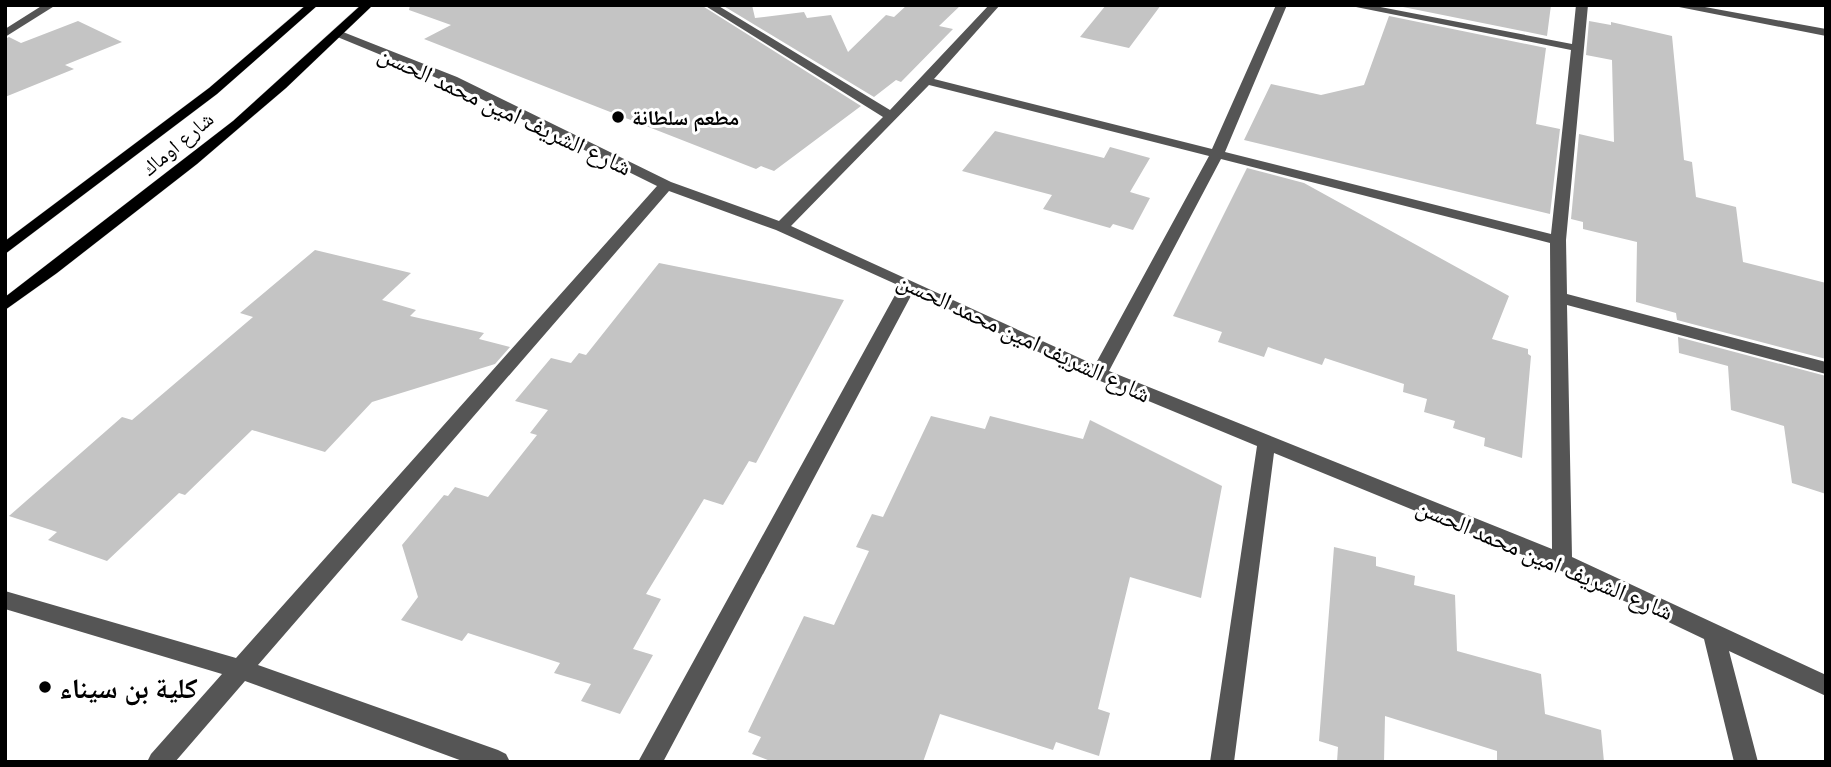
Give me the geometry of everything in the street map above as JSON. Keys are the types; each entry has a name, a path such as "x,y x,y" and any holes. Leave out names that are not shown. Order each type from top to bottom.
{"main road":[{"name":"شارع اوماك","path":"5,249 213,91 313,5"},
{"name":"شارع اوماك","path":"5,305 165,182 339,34 368,5"}],"street":[{"path":"5,33 51,5"},
{"path":"709,5 891,116"},
{"path":"781,227 926,81 995,5"},
{"path":"1099,374 1216,156 1282,5"},
{"path":"1351,5 1577,48"},
{"path":"1562,562 1558,240 1582,5"},
{"path":"1674,5 1826,33"},
{"name":"شارع الشريف امين محمد الحسن","path":"339,34 453,80 666,185 781,227 1099,374 1562,562 1826,686"},
{"path":"926,81 1558,240"},
{"path":"159,762 666,185"},
{"path":"650,762 909,284"},
{"path":"1560,298 1826,368"},
{"path":"1222,762 1266,444"},
{"path":"5,600 240,669 498,762"},
{"path":"1713,632 1746,762"}],"building":[{"path":"410,5 701,5 861,106 774,171 761,166 756,169 424,39 451,25 409,10"},
{"path":"722,5 752,5 755,18 804,12 807,18 831,15 848,52 886,15 894,17 907,5 961,5 939,26 953,29 901,82 896,80 874,97"},
{"path":"1106,5 1161,5 1129,48 1080,37"},
{"path":"1393,5 1551,5 1547,36"},
{"path":"1389,16 1546,48 1536,124 1560,129 1550,214 1244,140 1271,84 1321,95 1364,85"},
{"path":"78,21 122,42 65,65 74,69 5,97 5,39 9,37 21,43"},
{"path":"1589,21 1611,25 1611,22 1672,36 1684,160 1692,162 1696,197 1736,207 1743,262 1826,283 1826,359 1677,320 1676,313 1636,302 1637,242 1583,229 1583,222 1571,219 1579,134 1614,142 1612,60 1586,55"},
{"path":"995,131 1104,158 1110,147 1150,158 1130,192 1150,198 1133,230 1113,224 1110,228 1043,209 1052,195 962,171"},
{"path":"1247,168 1304,183 1509,296 1492,339 1528,349 1531,356 1522,458 1484,446 1485,438 1453,428 1455,421 1424,412 1427,399 1403,392 1404,384 1325,358 1322,365 1268,347 1264,357 1218,342 1222,332 1173,316"},
{"path":"315,250 411,273 382,300 416,310 410,316 484,333 479,339 510,347 495,364 372,402 325,452 252,430 185,495 179,493 107,561 48,540 57,532 9,516 122,417 132,420 253,317 240,313"},
{"path":"659,263 844,300 756,463 749,461 723,505 704,499 646,594 661,599 633,649 653,655 620,714 581,701 591,684 554,673 560,663 468,633 462,641 401,620 418,597 402,545 444,495 448,496 455,487 488,497 537,435 530,433 548,410 515,401 551,358 571,363 579,353 586,355"},
{"path":"1678,337 1826,376 1826,494 1792,483 1784,426 1731,410 1728,366 1679,353"},
{"path":"931,416 985,429 990,416 1083,439 1090,420 1222,486 1201,598 1130,577 1098,709 1110,713 1099,756 1056,742 1053,750 940,714 923,762 773,762 752,754 761,737 748,732 804,616 834,625 869,551 856,547 872,514 883,517"},
{"path":"1334,547 1376,557 1376,566 1415,576 1414,585 1455,595 1457,651 1541,674 1545,714 1601,730 1604,762 1497,762 1497,751 1385,716 1384,762 1337,762 1338,747 1319,741"}],"place":[{"name":"مطعم سلطانة","path":"618,117"},
{"name":"كلية بن سيناء","path":"45,687"}]}
